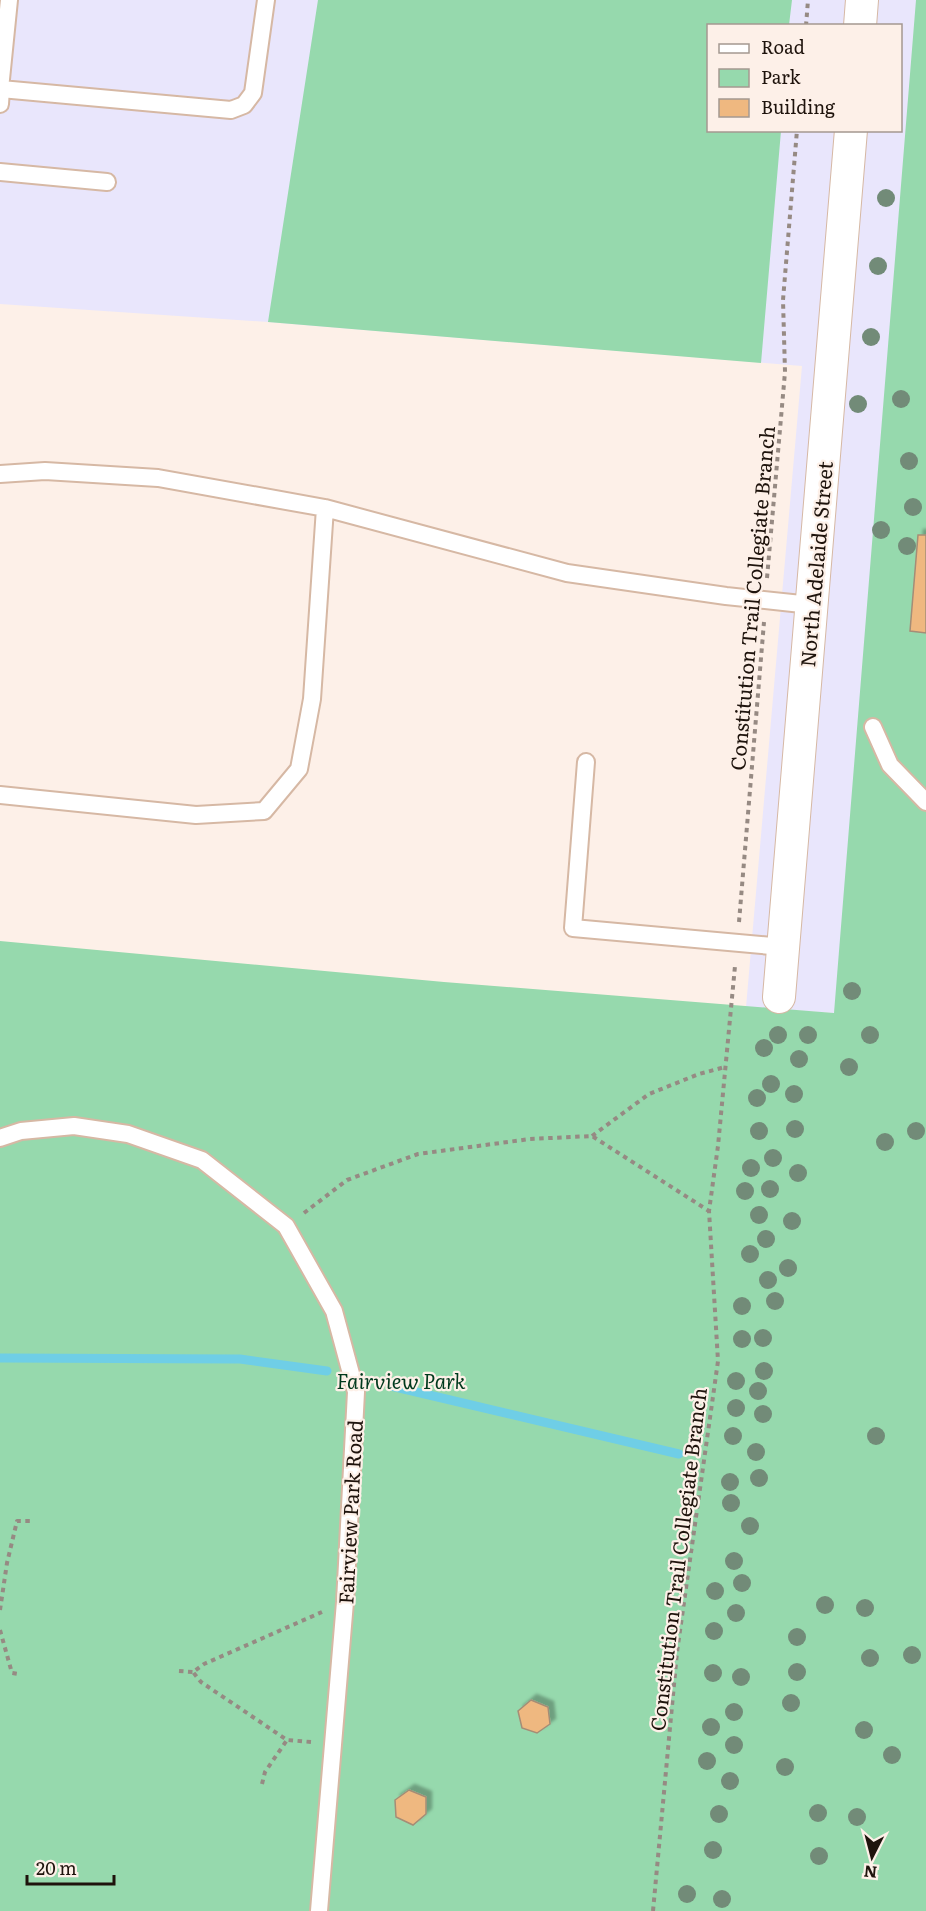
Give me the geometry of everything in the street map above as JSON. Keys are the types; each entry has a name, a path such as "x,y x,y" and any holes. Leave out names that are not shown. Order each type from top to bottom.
{"street":[{"path":"860,24 862,0"},
{"name":"North Adelaide Street","path":"779,997 851,132"}],"lane":[{"path":"9,0 0,94 231,110 244,105 253,93 266,0"},
{"path":"0,172 107,182"},
{"path":"0,474 45,471 158,478 325,508 567,573 766,601 812,605"},
{"path":"0,795 196,815 264,810 299,769 312,699 325,508"},
{"path":"873,727 890,765 926,802"},
{"path":"586,762 573,928 783,947"},
{"name":"Fairview Park Road","path":"0,1138 21,1131 74,1126 129,1134 202,1160 286,1226 334,1311 356,1392 345,1602 319,1911"}],"path":[{"path":"806,24 808,0"},
{"name":"Constitution Trail Collegiate Branch","path":"654,1911 677,1652 718,1361 709,1210 718,1146 737,942 785,372 783,300 798,132"},
{"path":"286,1226 347,1180 418,1154 530,1139 592,1136 649,1094 699,1074 725,1067"},
{"path":"592,1136 709,1210"},
{"path":"0,1610 7,1563 17,1521 30,1521"},
{"path":"179,1671 193,1672 204,1664 345,1602"},
{"path":"0,1630 12,1673 18,1674"},
{"path":"193,1672 201,1682 287,1740 332,1743"},
{"path":"262,1784 265,1772 287,1740"}],"shaded area":[{"path":"0,0 926,0 926,1911 833,1013 746,1007 802,366 268,322 0,304"}],"green space":[{"path":"318,0 792,0 789,24 707,24 707,132 781,132 761,363 268,322"},
{"name":"Fairview Park","path":"916,0 926,0 926,1911 0,1911 0,941 444,982 834,1013"}],"building":[{"path":"918,535 926,535 926,633 910,631"},
{"path":"531,1700 548,1707 550,1724 537,1733 522,1728 518,1711"},
{"path":"409,1790 426,1797 426,1814 413,1825 396,1817 395,1800"}],"waterway":[{"path":"0,1358 240,1359 327,1371"},
{"path":"391,1386 679,1454"}]}
